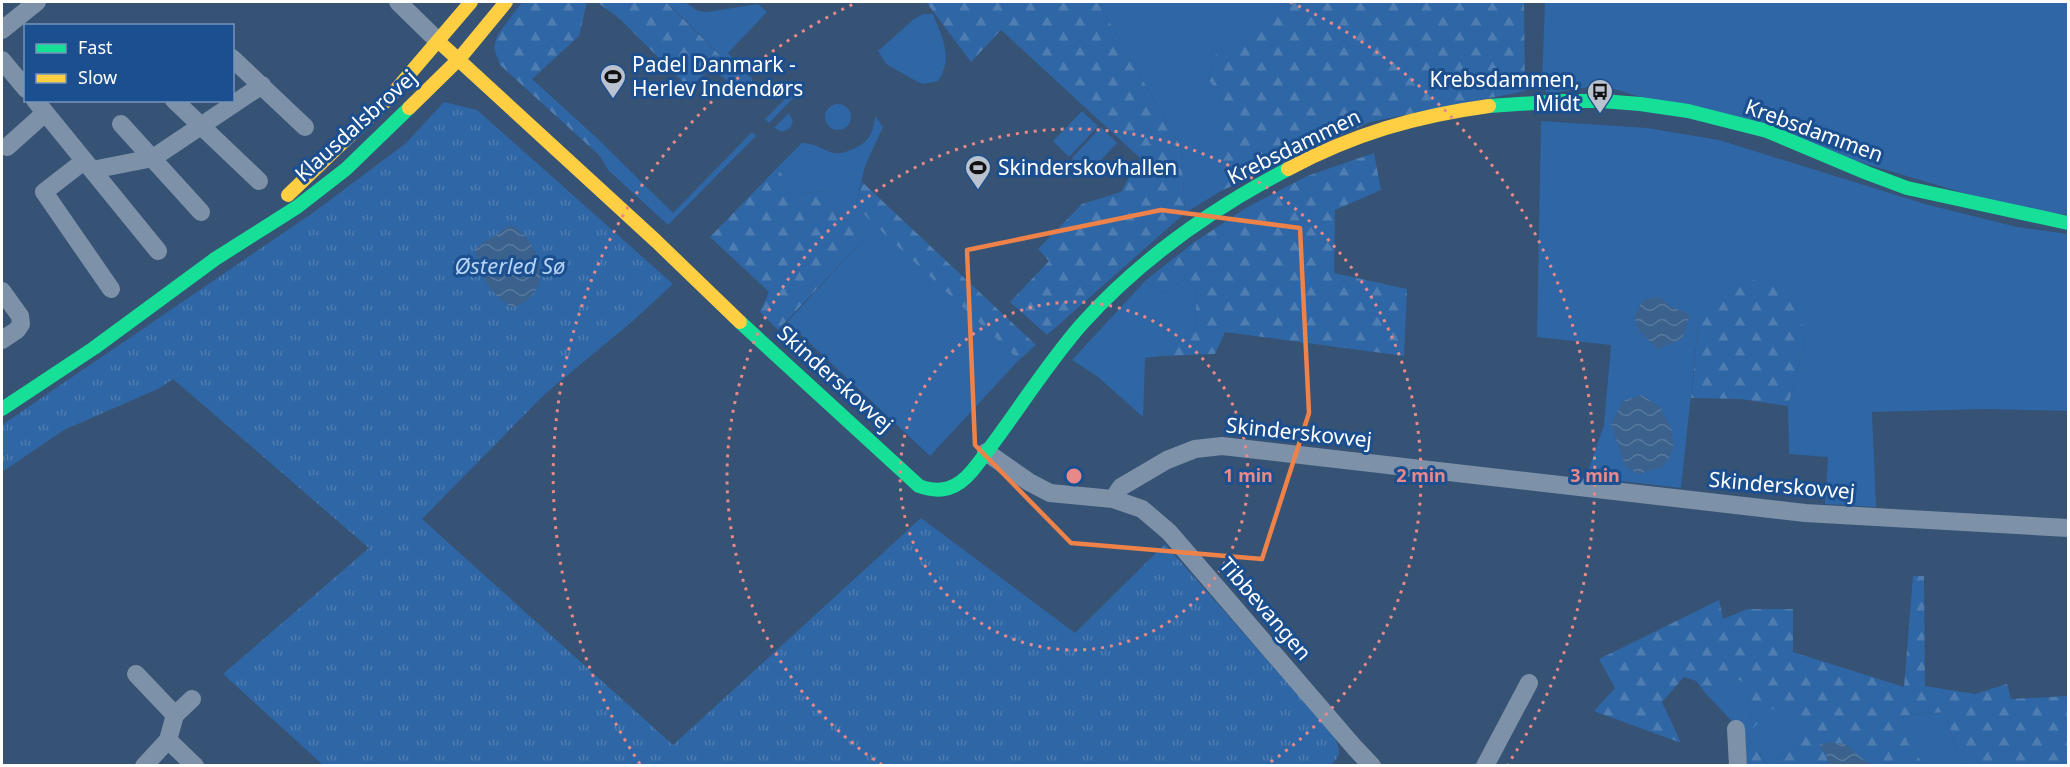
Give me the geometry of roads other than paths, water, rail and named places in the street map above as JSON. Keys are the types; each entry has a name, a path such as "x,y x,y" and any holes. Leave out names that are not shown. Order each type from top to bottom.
{"street":[{"path":"2,30 37,2"},
{"name":"Skinderskovvej","path":"398,2 656,241 773,353 919,486 941,491 952,488 961,482 986,452"},
{"name":"Klausdalsbrovej","path":"215,259 311,175 389,98 471,2"},
{"name":"Klausdalsbrovej","path":"2,409 94,348 215,259 297,207 346,169 459,59 506,2"},
{"path":"2,60 24,87"},
{"path":"234,60 305,126"},
{"path":"111,289 44,192 88,166 153,158 262,85"},
{"path":"176,102 259,181"},
{"name":"Krebsdammen","path":"986,452 1058,353 1086,320 1135,271 1174,238 1262,181 1312,156 1374,130 1439,115 1537,103 1604,102 1678,109 1765,130 1901,186 2006,212 2068,223"},
{"path":"8,147 40,107 158,251"},
{"path":"120,124 201,212"},
{"path":"2,291 20,316 21,324 17,330 2,340"},
{"name":"Skinderskovvej","path":"1113,499 1121,487 1167,460 1195,449 1222,446 1805,513 2068,528"},
{"path":"986,452 1029,482 1050,493 1113,499"},
{"name":"Tibbevangen","path":"1113,499 1142,509 1169,532 1372,765"},
{"path":"136,674 175,715"},
{"path":"1485,765 1529,683"},
{"path":"144,765 168,740 175,715 192,699"},
{"path":"1736,729 1738,765"},
{"path":"168,740 195,765"}],"water":[{"name":"Østerled Sø","path":"510,225 522,232 530,243 536,253 540,272 540,281 531,296 513,308 486,282 479,266 476,248"},
{"path":"1660,297 1671,307 1690,314 1682,339 1658,349 1638,330 1634,317 1643,300"},
{"path":"1641,395 1659,406 1672,430 1674,449 1663,467 1638,474 1625,466 1611,424 1623,401"},
{"path":"1830,742 1845,744 1870,765 1828,765 1826,754 1819,745"}],"place":[{"name":"Padel Danmark - Herlev Indendørs","path":"613,100"},
{"name":"Krebsdammen, Midt","path":"1600,115"},
{"name":"Skinderskovhallen","path":"978,191"}]}
